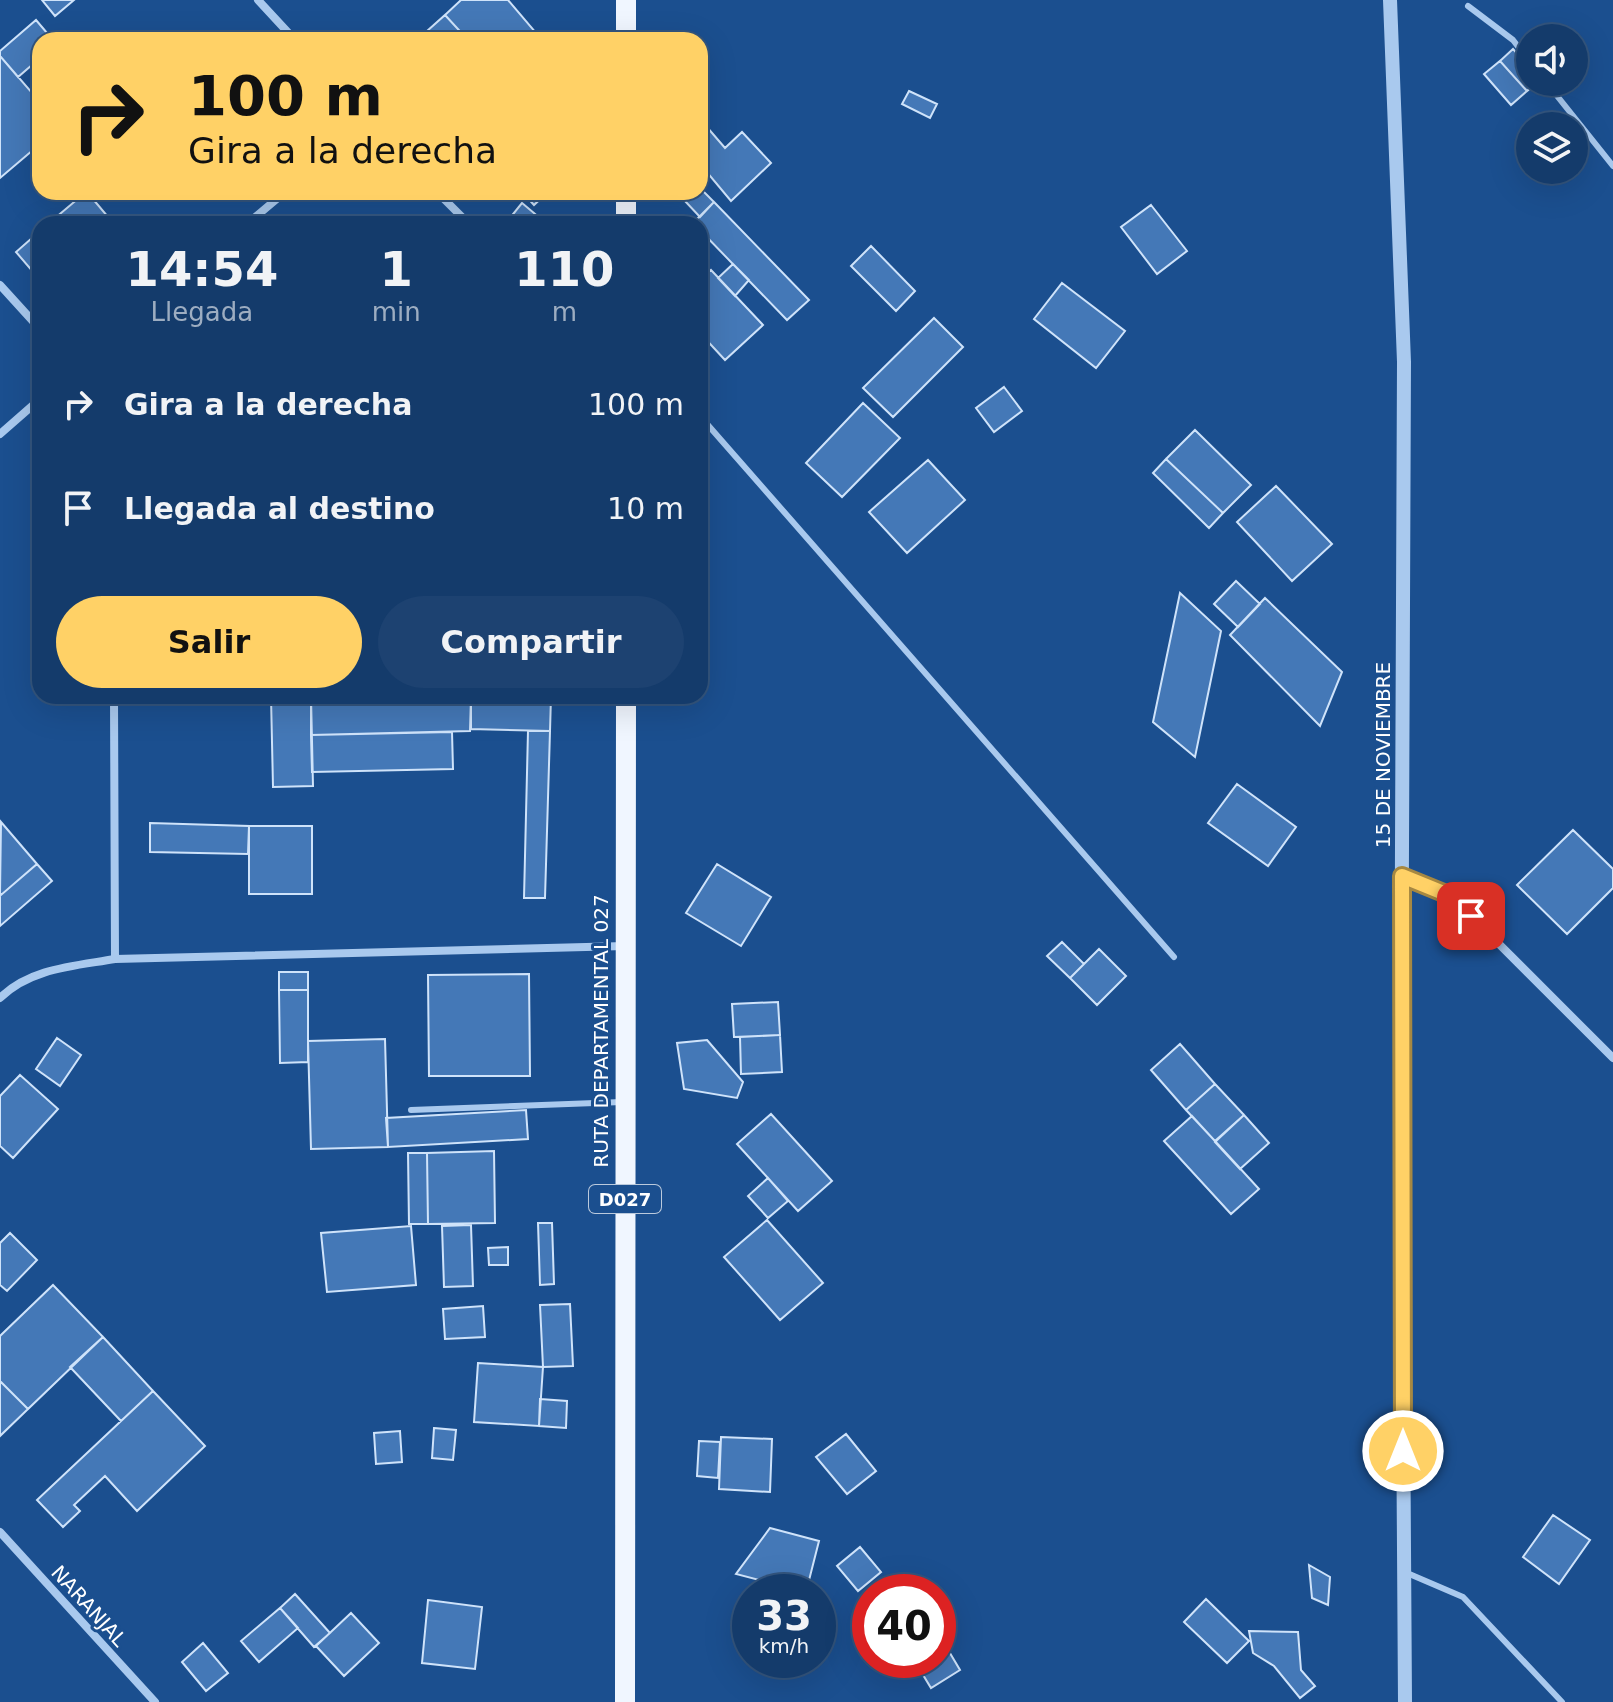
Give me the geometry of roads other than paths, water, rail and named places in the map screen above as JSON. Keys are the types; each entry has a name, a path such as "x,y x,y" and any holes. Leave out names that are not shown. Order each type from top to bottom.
{"main road":[{"path":"626,0 626,32"},
{"name":"RUTA DEPARTAMENTAL 027","path":"626,704 627,1701"}],"street":[{"path":"258,0 288,32"},
{"name":"15 DE NOVIEMBRE","path":"1390,0 1404,362 1405,1702"},
{"path":"256,216 276,200"},
{"path":"445,200 461,216"},
{"path":"0,285 32,320"},
{"path":"0,434 32,406"},
{"path":"114,704 115,959"},
{"path":"1402,876 1451,896 1613,1058"},
{"path":"0,998 11,987 48,971 115,959 625,946"},
{"name":"NARANJAL","path":"0,1532 155,1702"}],"lane":[{"path":"1468,6 1516,44"},
{"path":"1557,96 1613,166"},
{"path":"708,425 1174,957"},
{"path":"411,1110 625,1102"},
{"path":"1404,1571 1463,1597 1562,1702"}]}
